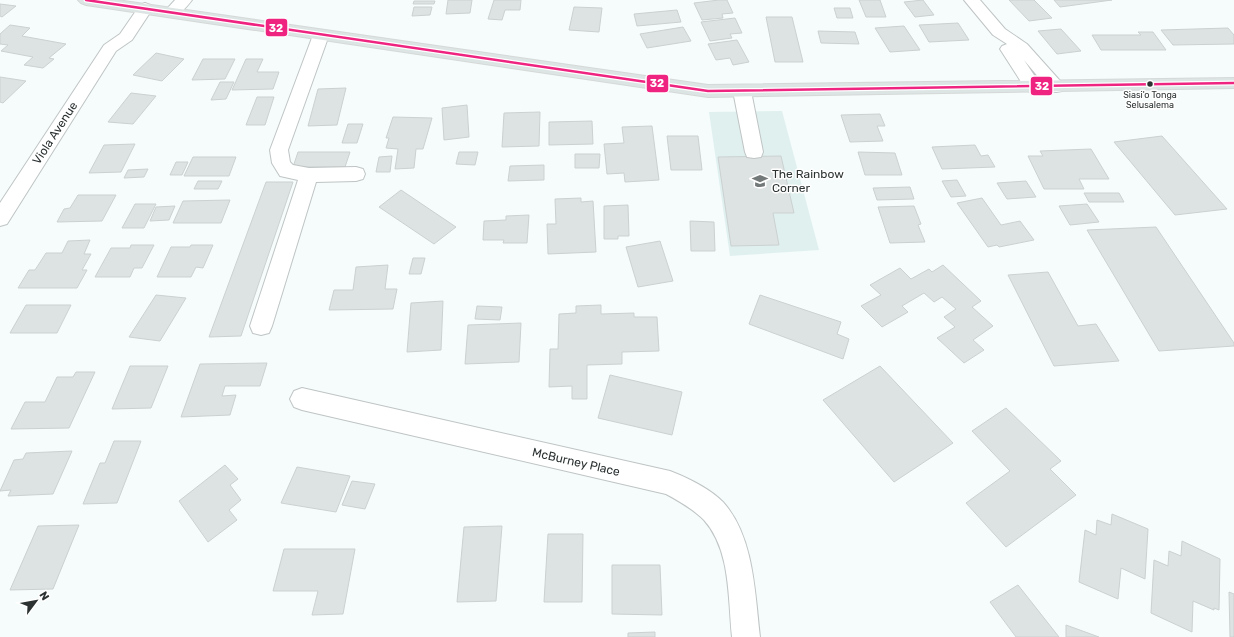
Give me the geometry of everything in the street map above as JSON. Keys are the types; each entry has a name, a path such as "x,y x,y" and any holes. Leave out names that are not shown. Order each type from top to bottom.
{"main road":[{"path":"86,0 153,7 321,35 688,89 742,91 1234,84"}],"street":[{"name":"Viola Avenue","path":"0,219 110,48 126,38 153,7 184,0"},
{"path":"972,0 999,32 1007,48 1033,87"},
{"path":"999,32 1021,48 1056,87"},
{"path":"321,35 279,150 281,163 287,171 309,175 356,174"},
{"path":"742,91 754,152"},
{"path":"261,326 309,175"},
{"name":"McBurney Place","path":"302,399 670,483 696,497 717,516 733,546 746,637"}],"shaded area":[{"name":"The Rainbow Corner","path":"782,111 819,250 730,256 709,112"}],"building":[{"path":"448,0 472,0 470,13 446,14"},
{"path":"494,0 521,0 520,10 505,10 502,20 488,19"},
{"path":"727,0 733,13 722,14 723,18 702,20 694,3"},
{"path":"859,0 880,0 886,17 866,17"},
{"path":"923,0 934,15 915,17 904,2"},
{"path":"1009,0 1034,0 1052,18 1029,21"},
{"path":"1054,0 1112,0 1060,7"},
{"path":"414,1 435,1 434,4 413,4"},
{"path":"0,4 16,6 2,17 0,16"},
{"path":"414,7 432,7 430,15 412,16"},
{"path":"574,7 602,8 599,32 569,30"},
{"path":"834,8 850,8 853,18 837,18"},
{"path":"677,10 681,22 637,26 634,14"},
{"path":"766,17 792,17 803,62 775,62"},
{"path":"735,18 742,33 730,34 732,38 710,41 701,22"},
{"path":"958,23 969,40 929,42 919,25"},
{"path":"10,25 30,28 22,36 66,44 49,58 54,59 43,68 24,65 33,57 1,51 8,45 0,44 0,34"},
{"path":"904,26 920,50 890,52 875,28"},
{"path":"683,27 691,41 647,48 640,34"},
{"path":"1228,28 1234,35 1234,44 1173,45 1161,30"},
{"path":"1061,29 1081,51 1057,54 1038,31"},
{"path":"818,31 855,32 859,44 821,43"},
{"path":"1138,32 1153,32 1166,50 1101,50 1092,35 1141,35"},
{"path":"737,40 749,62 733,65 730,58 716,60 708,44"},
{"path":"156,53 184,59 162,81 133,75"},
{"path":"203,59 235,59 225,79 192,80"},
{"path":"246,59 263,59 257,72 279,72 273,89 232,90"},
{"path":"0,77 26,81 3,103 0,102"},
{"path":"220,82 234,82 226,99 211,100"},
{"path":"346,88 337,125 308,126 318,89"},
{"path":"131,93 156,96 133,124 108,122"},
{"path":"257,97 274,97 265,125 246,125"},
{"path":"467,105 469,137 444,140 442,108"},
{"path":"540,112 539,146 502,147 504,113"},
{"path":"880,114 885,126 877,126 883,141 850,142 841,115"},
{"path":"393,117 432,118 423,149 416,149 414,168 395,169 398,149 386,148 389,138 386,138"},
{"path":"592,121 593,144 549,145 549,122"},
{"path":"348,124 363,124 357,143 342,143"},
{"path":"652,126 659,180 625,182 624,173 607,174 604,144 624,143 622,127"},
{"path":"667,136 698,136 702,170 671,170"},
{"path":"1162,136 1227,209 1175,215 1114,142"},
{"path":"135,144 121,172 89,173 104,145"},
{"path":"975,145 981,156 988,155 995,167 942,169 932,147"},
{"path":"1091,149 1109,179 1079,179 1084,189 1044,189 1028,156 1043,156 1040,151"},
{"path":"298,152 350,152 345,167 293,167"},
{"path":"459,152 478,152 475,165 456,164"},
{"path":"858,152 895,153 902,175 865,175"},
{"path":"575,154 600,154 599,168 575,168"},
{"path":"392,156 390,172 376,172 379,157"},
{"path":"781,156 794,213 773,213 779,245 731,246 718,157"},
{"path":"193,157 236,157 229,176 184,176"},
{"path":"176,162 188,162 182,175 170,175"},
{"path":"544,165 544,180 508,181 510,166"},
{"path":"148,169 144,177 124,178 128,170"},
{"path":"957,180 966,196 951,197 942,181"},
{"path":"198,181 222,181 218,189 194,189"},
{"path":"1026,181 1036,197 1007,199 997,183"},
{"path":"266,182 293,182 241,336 209,337"},
{"path":"910,187 914,199 877,200 873,188"},
{"path":"401,190 456,227 434,244 379,207"},
{"path":"1084,193 1119,193 1124,202 1089,202"},
{"path":"78,195 116,195 102,221 57,222 64,209 70,208"},
{"path":"581,198 581,202 593,201 596,252 548,254 547,224 556,224 555,199"},
{"path":"982,198 1001,225 1020,221 1034,240 999,247 997,245 988,247 957,203"},
{"path":"230,200 221,223 173,223 183,201"},
{"path":"135,204 156,204 144,228 122,228"},
{"path":"1087,204 1099,222 1070,225 1059,206"},
{"path":"628,205 629,236 618,236 618,239 604,239 604,206"},
{"path":"175,206 169,220 150,221 156,207"},
{"path":"914,206 921,224 918,225 925,242 890,243 878,207"},
{"path":"529,215 527,243 503,243 504,240 483,240 484,221 506,220 506,216"},
{"path":"690,221 714,222 715,251 691,251"},
{"path":"1156,227 1234,343 1234,346 1159,351 1087,230"},
{"path":"90,240 84,254 91,254 82,270 87,270 77,288 18,288 29,270 35,270 46,253 62,253 68,241"},
{"path":"660,241 673,281 638,287 626,247"},
{"path":"131,245 154,245 142,268 134,268 130,277 95,277 111,248 130,248"},
{"path":"191,245 213,245 203,268 196,267 191,277 157,277 171,247 190,247"},
{"path":"413,258 425,258 421,274 409,274"},
{"path":"388,265 385,289 397,289 393,309 329,310 334,290 353,290 356,267"},
{"path":"943,265 981,301 972,307 993,326 973,340 984,350 964,363 937,338 955,327 944,317 956,309 942,297 934,302 924,293 902,306 908,312 882,327 861,306 881,295 870,285 900,268 911,279 929,269 932,272"},
{"path":"1048,272 1078,326 1096,324 1119,361 1054,366 1008,275"},
{"path":"156,295 186,298 160,341 129,337"},
{"path":"760,295 841,322 837,334 849,339 843,359 749,324"},
{"path":"443,301 441,350 407,352 411,303"},
{"path":"26,305 71,305 57,333 10,333"},
{"path":"601,305 601,314 634,313 634,317 657,317 659,351 622,352 622,364 587,365 587,399 572,399 572,386 549,387 550,349 558,349 559,314 576,313 576,306"},
{"path":"477,306 502,307 500,320 475,319"},
{"path":"521,323 519,362 465,364 468,325"},
{"path":"267,363 260,386 225,386 222,396 236,395 230,415 181,417 200,364"},
{"path":"130,366 168,366 151,408 112,409"},
{"path":"880,366 953,443 894,482 823,400"},
{"path":"76,372 95,372 69,428 11,429 25,402 45,402 57,377 73,377"},
{"path":"610,375 682,392 672,435 598,418"},
{"path":"1006,408 1061,461 1050,469 1076,495 1006,547 966,503 1010,471 972,431"},
{"path":"114,441 141,441 117,503 83,504 100,463 105,463"},
{"path":"72,451 53,494 8,496 11,490 0,491 14,460 23,459 26,453"},
{"path":"225,465 238,479 230,485 241,500 229,510 237,520 208,542 179,501"},
{"path":"297,467 350,476 336,512 281,503"},
{"path":"352,481 375,484 365,509 342,505"},
{"path":"1112,514 1148,529 1145,579 1121,568 1118,599 1079,582 1085,530 1096,535 1097,520 1111,525"},
{"path":"79,525 53,589 10,590 38,526"},
{"path":"502,526 496,601 457,602 464,527"},
{"path":"548,534 583,534 582,602 544,602"},
{"path":"1182,541 1220,559 1219,610 1214,608 1214,610 1193,601 1192,632 1151,613 1154,560 1168,566 1169,551 1181,556"},
{"path":"284,549 355,549 343,614 312,615 318,591 273,591"},
{"path":"612,565 660,565 662,615 612,614"},
{"path":"1018,585 1059,637 1016,637 990,602"},
{"path":"1229,592 1234,594 1234,637 1230,637"},
{"path":"1066,625 1099,637 1066,637"},
{"path":"655,632 655,637 628,637 628,633"}],"transit line":[{"name":"32","path":"86,0 708,91 1234,83"}],"place":[{"name":"Siasi'o Tonga Selusalema","path":"1150,84"},
{"name":"The Rainbow Corner","path":"760,181"}]}
